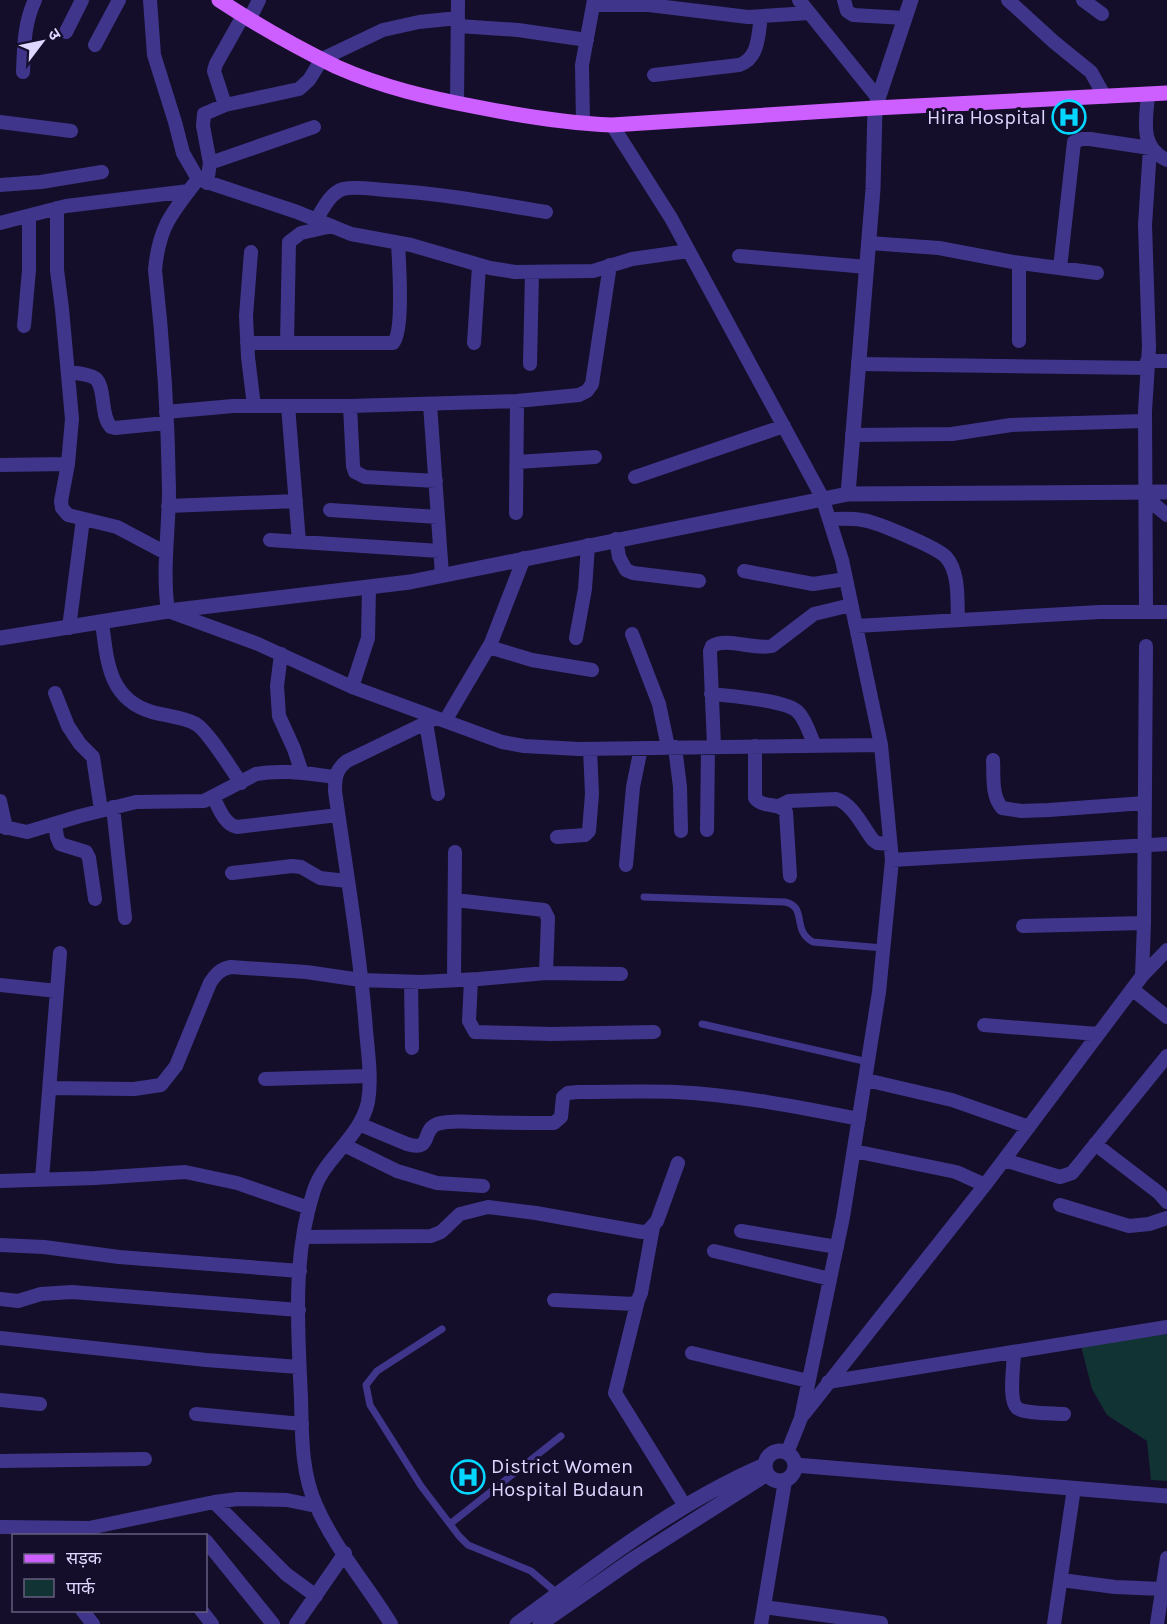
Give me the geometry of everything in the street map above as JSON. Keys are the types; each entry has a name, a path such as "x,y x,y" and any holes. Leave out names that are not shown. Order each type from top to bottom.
{"main road":[{"path":"219,0 246,18 322,59 393,88 420,96 520,115 583,123 612,125 877,103 1105,97 1167,93"}],"street":[{"path":"23,72 24,38 29,12 35,0"},
{"path":"66,32 82,0"},
{"path":"94,45 119,0"},
{"path":"150,0 154,55 183,153 198,184"},
{"path":"225,105 214,71 216,64 259,0"},
{"path":"458,0 458,103"},
{"path":"799,0 877,103"},
{"path":"844,0 847,11 853,15 905,18"},
{"path":"848,494 869,243 877,103 911,0"},
{"path":"1008,0 1091,72 1105,97"},
{"path":"1083,0 1101,14"},
{"path":"583,123 582,65 593,3 649,5 761,17 809,13"},
{"path":"654,75 739,65 747,62 754,52 761,17"},
{"path":"168,611 165,589 168,506 166,418 155,270 156,255 165,224 198,184 210,163 202,119 204,114 225,105 299,89 309,80 322,59 354,42 390,28 419,22 458,22 587,40"},
{"path":"1146,612 1145,422 1149,347 1145,225 1150,148 1146,128 1148,95"},
{"path":"0,122 70,131"},
{"path":"612,125 671,218 822,497 846,579 881,745 892,860 879,992 837,1247 791,1459 793,1474 785,1481 761,1624"},
{"path":"210,163 314,127"},
{"path":"1060,268 1074,142 1090,139 1150,148 1158,156 1167,160"},
{"path":"0,185 102,172"},
{"path":"0,223 57,208 198,184 297,212 351,234 426,248 479,266 515,272 593,271 632,259 688,251"},
{"path":"316,220 326,202 343,189 416,192 546,212"},
{"path":"57,208 57,270 72,419 68,464 61,501 63,508 68,515 117,527 166,553"},
{"path":"24,326 29,270 29,216"},
{"path":"287,343 289,242 301,233 332,226"},
{"path":"247,343 393,343 397,339 399,320 398,243"},
{"path":"869,243 939,248 1019,263 1097,273"},
{"path":"251,252 246,316 254,406"},
{"path":"739,256 867,267"},
{"path":"1019,263 1019,341"},
{"path":"68,372 98,380 104,416 111,427 233,406 430,404 517,401 579,395 586,392 592,384 610,265"},
{"path":"474,343 479,266"},
{"path":"531,364 532,272"},
{"path":"858,364 1147,364 1167,361"},
{"path":"516,513 517,401"},
{"path":"430,404 442,575"},
{"path":"288,406 299,542"},
{"path":"350,406 353,466 359,475 436,481"},
{"path":"852,435 952,434 1011,425 1145,422"},
{"path":"635,477 784,426"},
{"path":"517,462 595,457"},
{"path":"0,465 68,464"},
{"path":"1146,492 1155,505 1167,515"},
{"path":"0,638 168,611 410,582 822,497 848,494 1167,492"},
{"path":"168,506 296,501"},
{"path":"330,510 438,517"},
{"path":"69,628 83,519"},
{"path":"829,519 869,521 941,553 956,578 958,620"},
{"path":"616,539 619,557 626,570 633,573 699,581"},
{"path":"270,540 440,551"},
{"path":"576,638 585,589 588,545"},
{"path":"392,1624 316,1506 307,1477 302,1424 299,1310 303,1237 315,1187 327,1166 359,1124 368,1101 369,1076 361,980 338,815 335,777 340,766 347,761 436,721 489,647 502,619 524,558"},
{"path":"744,571 813,584 846,579"},
{"path":"352,687 368,639 369,587"},
{"path":"707,830 711,746 710,651 712,646 721,643 764,648 772,646 814,614 851,605"},
{"path":"168,611 281,654 352,687 436,721 502,742 524,746 590,749 881,745"},
{"path":"856,626 1100,612 1167,612"},
{"path":"102,622 108,669 119,689 134,704 146,710 186,720 202,729 241,783"},
{"path":"632,634 659,704 672,747 680,787 681,831"},
{"path":"1142,976 1146,646"},
{"path":"489,647 532,660 592,670"},
{"path":"281,654 277,686 279,716 302,773"},
{"path":"55,693 68,726 80,744 93,757 107,809 125,918"},
{"path":"711,694 773,703 795,709 800,714 815,746"},
{"path":"436,721 438,794"},
{"path":"755,746 755,798 761,804 779,806 786,812 790,876"},
{"path":"626,865 633,787 640,748"},
{"path":"557,837 585,835 591,827 590,749"},
{"path":"993,760 997,802 1002,808 1049,810 1145,803"},
{"path":"0,801 3,827 27,832 136,802 196,802 213,797 256,774 266,772 281,771 335,777"},
{"path":"213,797 227,821 237,827 338,815"},
{"path":"779,806 789,801 842,800 873,840 877,843 890,844"},
{"path":"55,824 60,844 86,852 89,858 95,899"},
{"path":"892,860 1167,844"},
{"path":"454,980 455,852"},
{"path":"232,873 266,867 292,866 301,867 320,878 347,881"},
{"path":"455,900 544,910 548,918 546,973"},
{"path":"1023,926 1144,923"},
{"path":"801,1418 985,1185 1142,976 1162,965 1167,950"},
{"path":"42,1179 60,953"},
{"path":"50,1088 134,1089 161,1085 176,1066 210,983 223,968 243,967 361,980 411,982 471,980 546,973 621,974"},
{"path":"471,980 468,1011 474,1032 551,1034 654,1032"},
{"path":"411,982 412,1048"},
{"path":"0,985 57,991"},
{"path":"1132,989 1167,1017"},
{"path":"984,1025 1098,1034"},
{"path":"1004,1160 1060,1177 1072,1173 1167,1056"},
{"path":"265,1079 369,1076"},
{"path":"866,1080 952,1100 1029,1127"},
{"path":"359,1124 407,1144 422,1145 432,1127 438,1124 458,1122 554,1123 561,1117 562,1097 578,1092 675,1092 719,1095 859,1119"},
{"path":"1095,1144 1159,1193 1167,1202"},
{"path":"344,1145 397,1171 437,1183 483,1186"},
{"path":"854,1150 956,1172 985,1185"},
{"path":"678,1163 653,1227 615,1393 685,1506"},
{"path":"0,1180 94,1178 185,1172 237,1183 309,1208"},
{"path":"1060,1205 1129,1226 1149,1224 1167,1218"},
{"path":"303,1237 431,1236 441,1232 460,1214 488,1207 642,1232 653,1227"},
{"path":"741,1231 837,1247"},
{"path":"0,1245 44,1247 119,1257 300,1271"},
{"path":"714,1251 830,1280"},
{"path":"0,1299 18,1301 41,1294 72,1292 213,1305 299,1310"},
{"path":"554,1300 634,1304 638,1300"},
{"path":"828,1382 1167,1327"},
{"path":"0,1338 206,1360 300,1367"},
{"path":"1014,1352 1012,1398 1018,1408 1025,1411 1064,1414"},
{"path":"692,1353 808,1381"},
{"path":"0,1400 40,1404"},
{"path":"196,1414 219,1418 302,1424"},
{"path":"540,1624 766,1470 769,1456 777,1451 791,1459 1167,1496"},
{"path":"0,1461 145,1459"},
{"path":"517,1624 685,1506 741,1475 766,1470"},
{"path":"766,1470 775,1480 785,1481"},
{"path":"1054,1624 1074,1488"},
{"path":"0,1527 45,1532 90,1528 214,1502 287,1500 316,1506"},
{"path":"214,1502 286,1574 316,1596"},
{"path":"207,1542 273,1624"},
{"path":"296,1624 345,1553"},
{"path":"1157,1624 1167,1558"},
{"path":"1061,1580 1115,1587 1162,1589"},
{"path":"764,1607 881,1623"},
{"path":"83,1612 93,1624"},
{"path":"202,1612 212,1624"}],"lane":[{"path":"644,897 784,902 792,904 796,909 801,932 813,942 884,948"},
{"path":"702,1024 868,1062"},
{"path":"442,1329 376,1371 366,1385 370,1405 421,1486 468,1545 531,1571 558,1594"},
{"path":"450,1524 561,1436"}],"green space":[{"path":"1167,1334 1167,1481 1151,1480 1147,1441 1107,1415 1092,1389 1081,1346"}],"place":[{"name":"Hira Hospital","path":"1069,117"},
{"name":"District Women Hospital Budaun","path":"468,1477"}]}
